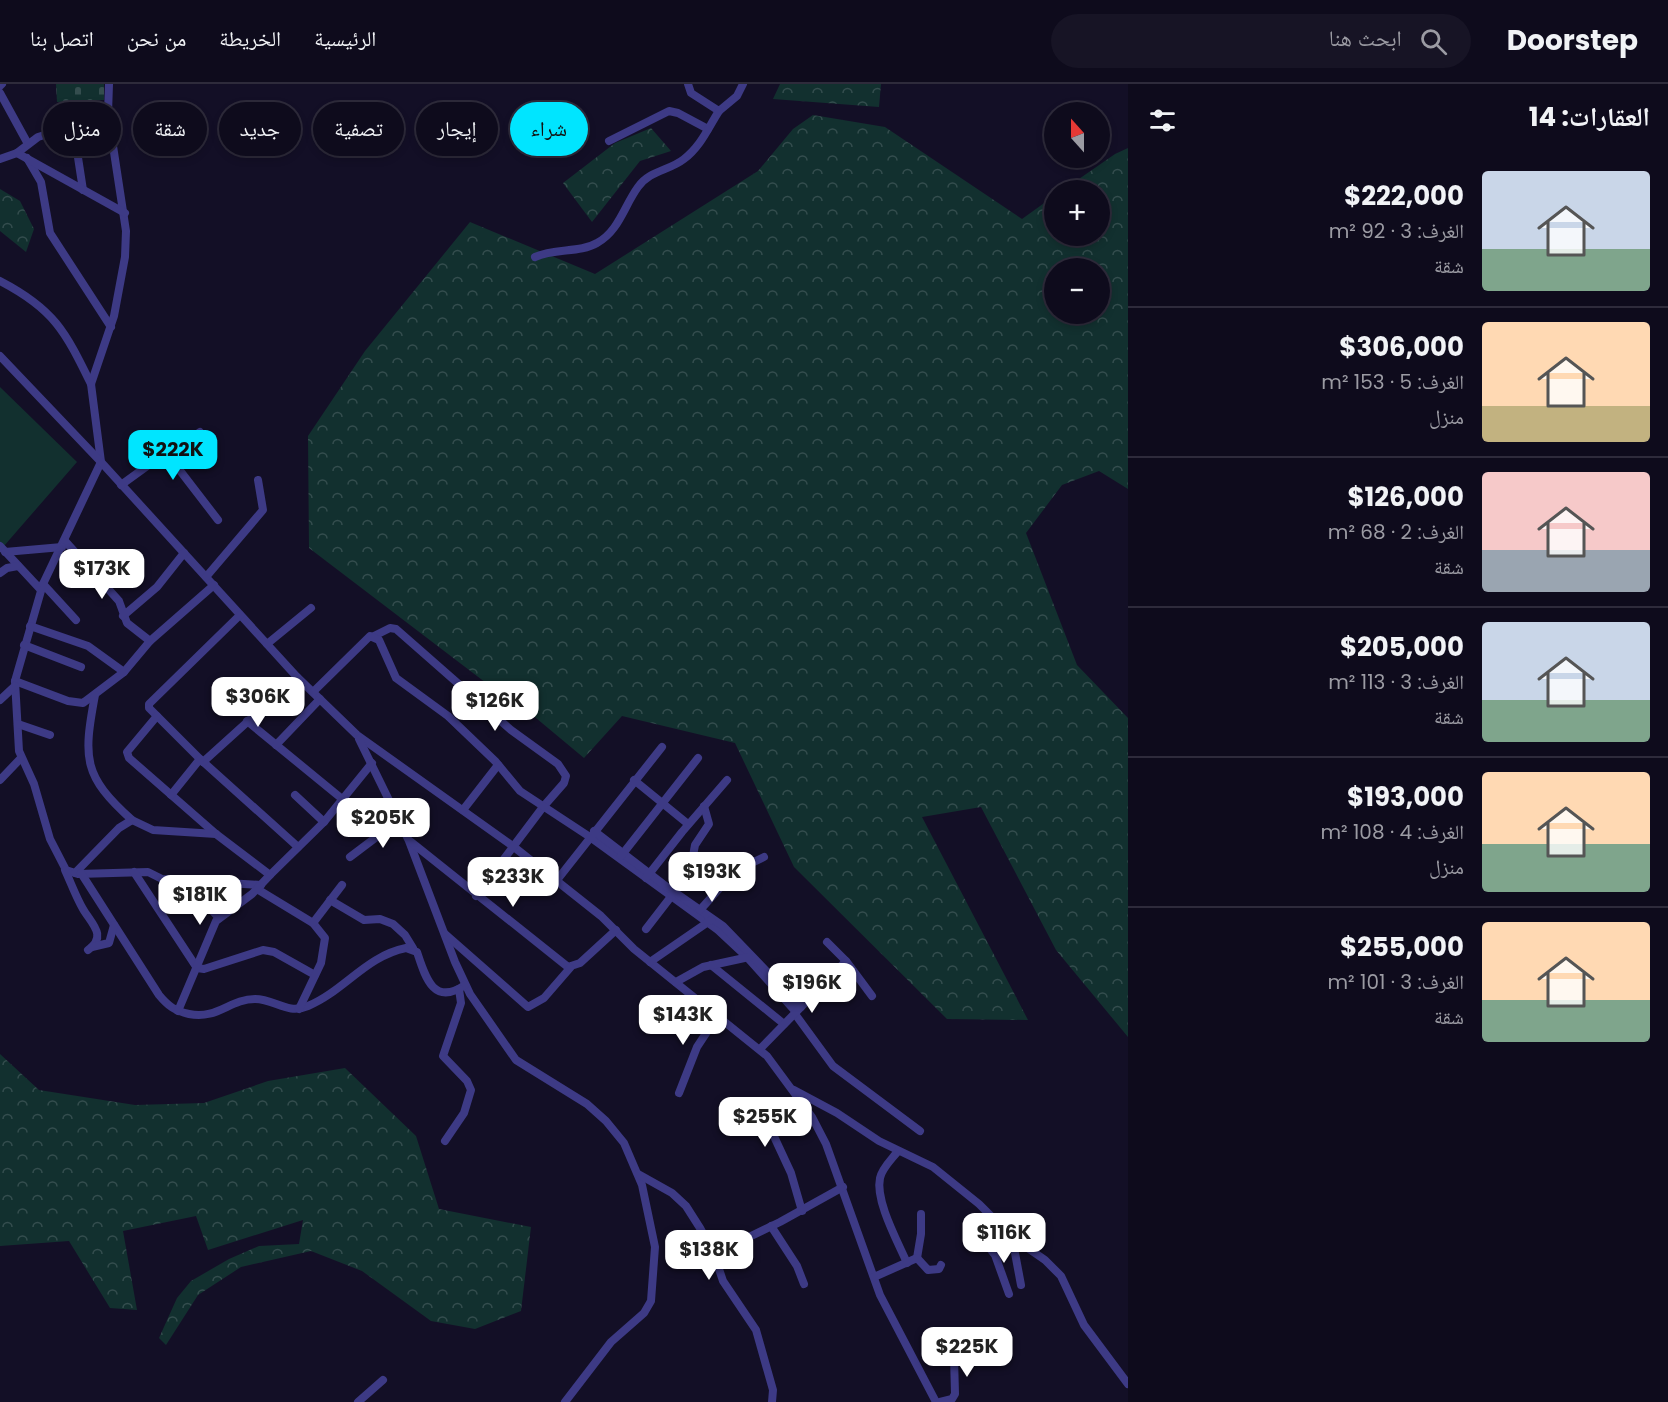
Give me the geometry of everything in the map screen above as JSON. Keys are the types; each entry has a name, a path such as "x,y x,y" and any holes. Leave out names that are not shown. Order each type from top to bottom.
{"street":[{"path":"91,384 111,327 125,257 125,213 108,113 109,84"},
{"path":"688,84 691,93 719,111"},
{"path":"535,257 548,251 586,248 598,243 613,229 638,187 649,175 682,161 701,142 719,111 737,96 742,84"},
{"path":"0,93 28,144"},
{"path":"609,141 669,111 678,113 708,129"},
{"path":"0,159 17,153 47,133 70,127 75,138 83,190"},
{"path":"17,153 125,213"},
{"path":"27,158 41,182 50,233 111,327"},
{"path":"0,281 25,294 51,316 74,351 91,384 101,462 42,587 15,683 21,758 32,778 50,839 84,910 97,929 98,936 90,948 109,943 114,925"},
{"path":"0,356 101,462 297,676 357,735 557,880 650,962 760,1049 792,1089 826,1144 888,1311 915,1357 936,1402"},
{"path":"121,485 153,460 168,455 200,432"},
{"path":"168,455 218,520"},
{"path":"206,577 263,510 258,480"},
{"path":"2,549 64,544"},
{"path":"64,544 119,601 123,616 150,641"},
{"path":"2,549 76,620"},
{"path":"123,616 157,586 184,553"},
{"path":"0,573 7,567 18,566"},
{"path":"15,683 78,704 95,695 124,672 150,641 214,585"},
{"path":"267,644 311,608"},
{"path":"240,615 149,704 149,708 202,761 298,847"},
{"path":"30,626 88,646 124,672"},
{"path":"313,692 370,636 396,628 511,730 558,764 566,776 564,783 543,807 476,896"},
{"path":"374,636 379,639 396,678 448,716 520,790 543,807 592,834 647,877 710,921"},
{"path":"24,645 81,667"},
{"path":"171,795 202,761 297,676"},
{"path":"0,700 15,683"},
{"path":"95,695 89,744 92,770 97,784 132,820 153,830 216,834"},
{"path":"276,746 320,699"},
{"path":"157,716 127,752 129,759 216,834 270,875"},
{"path":"247,721 341,798"},
{"path":"18,724 50,735"},
{"path":"357,735 409,841 462,987 516,1060 596,1111 624,1143 638,1174 655,1247 651,1301 644,1313 611,1342 565,1402"},
{"path":"557,880 662,747"},
{"path":"178,1011 219,918 259,887 324,822 341,798 384,756"},
{"path":"0,780 21,758"},
{"path":"621,856 698,758"},
{"path":"463,810 498,765"},
{"path":"634,780 688,824"},
{"path":"647,877 688,824 727,780"},
{"path":"295,795 324,822"},
{"path":"646,929 692,870 695,845 708,826 704,806"},
{"path":"78,873 119,828 132,820"},
{"path":"350,857 399,820"},
{"path":"409,841 570,968"},
{"path":"700,910 735,871 764,857"},
{"path":"64,868 78,873 148,872 162,879 259,887 313,923 323,935 326,944 300,1009"},
{"path":"134,872 196,968"},
{"path":"78,873 163,1000 178,1011 207,1016 254,999 283,1009 300,1009 328,995 375,960 400,949 413,948"},
{"path":"195,881 209,907 219,918"},
{"path":"313,923 342,885"},
{"path":"672,895 700,910 750,956 797,1011 826,1057 844,1076 920,1131"},
{"path":"330,900 364,920 380,919 393,924 405,935 432,986 447,993 462,987"},
{"path":"650,962 710,921"},
{"path":"444,933 528,1007 544,998 570,968 580,963 616,930"},
{"path":"827,942 846,961 872,996"},
{"path":"449,946 462,948"},
{"path":"196,968 204,969 263,950 274,952 315,975"},
{"path":"676,981 711,965 750,956"},
{"path":"760,1049 846,961"},
{"path":"711,965 784,1024"},
{"path":"445,1141 464,1113 471,1090 467,1081 443,1056 461,1003 462,987"},
{"path":"679,1093 697,1047 718,1015"},
{"path":"792,1089 949,1178 1012,1237 1045,1260 1060,1276 1084,1325 1128,1384"},
{"path":"802,1211 791,1173 771,1130 803,1106"},
{"path":"898,1151 882,1172 879,1185 884,1206 908,1263"},
{"path":"638,1174 672,1193 686,1206 714,1254 723,1281 756,1330 774,1395 772,1402"},
{"path":"714,1254 802,1211 843,1187"},
{"path":"917,1258 921,1234 921,1214"},
{"path":"988,1214 980,1227 980,1235 995,1255 1009,1294"},
{"path":"771,1226 796,1266 804,1284"},
{"path":"1012,1237 1021,1285"},
{"path":"874,1277 917,1258"},
{"path":"917,1258 928,1270 939,1269 942,1265"},
{"path":"940,1402 952,1399 955,1394 954,1356 945,1334"},
{"path":"358,1402 383,1380"}],"green space":[{"path":"56,84 104,84 104,100 57,102"},
{"path":"780,84 881,84 879,107 773,99"},
{"path":"813,115 885,127 1022,219 1044,203 1044,246 1110,246 1110,180 1077,180 1095,168 1110,168 1110,157 1128,148 1128,489 1099,471 1062,485 1026,533 1077,665 1128,718 1128,1037 1056,950 981,807 922,817 1028,1020 947,1019 794,867 735,743 622,716 584,758 524,708 494,689 309,548 308,436 365,351 470,222 595,274 758,171 793,129"},
{"path":"651,128 671,151 640,161 592,222 563,183 615,143"},
{"path":"0,189 20,201 34,229 26,252 0,231"},
{"path":"0,387 77,462 4,546 0,542"},
{"path":"0,1054 39,1090 135,1105 204,1103 268,1081 345,1068 416,1136 439,1209 531,1227 521,1311 475,1329 431,1321 362,1271 311,1251 241,1267 198,1295 166,1345 159,1338 177,1298 191,1281 229,1259 259,1246 299,1244 303,1220 208,1250 196,1216 123,1231 137,1310 110,1308 69,1241 0,1246"}]}
